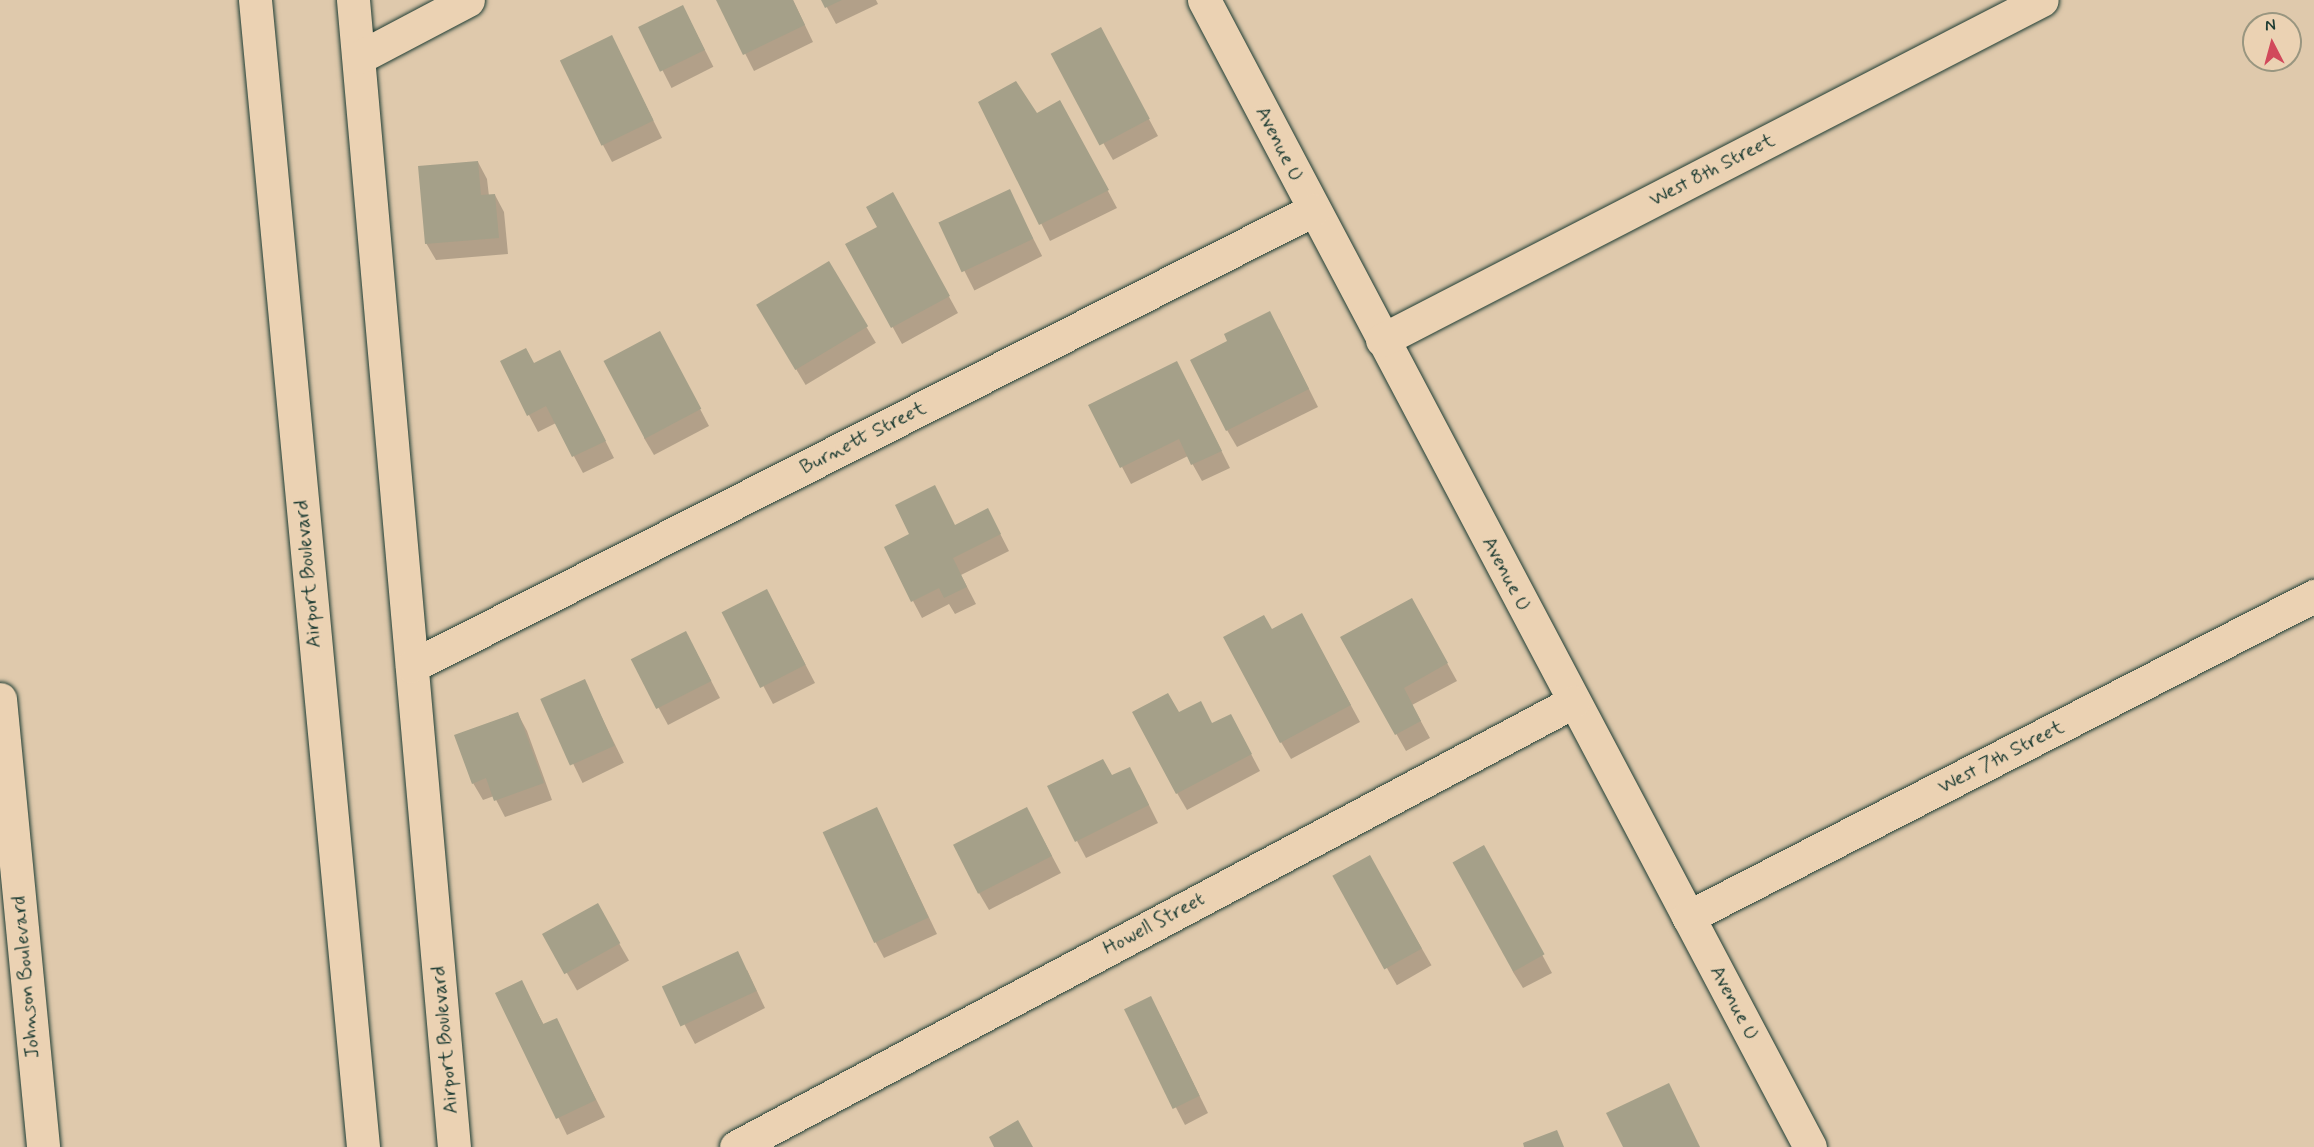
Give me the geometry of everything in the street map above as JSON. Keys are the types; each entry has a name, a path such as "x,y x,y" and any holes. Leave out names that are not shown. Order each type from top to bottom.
{"street":[{"name":"Airport Boulevard","path":"255,0 363,1147"},
{"name":"Airport Boulevard","path":"353,0 360,57 454,1147"},
{"path":"360,57 468,0"},
{"name":"Avenue U","path":"1204,0 1810,1147"},
{"name":"West 8th Street","path":"1382,340 2042,0"},
{"name":"Burnett Street","path":"412,666 1313,210"},
{"name":"West 7th Street","path":"1688,917 2314,596"},
{"name":"Johnson Boulevard","path":"0,699 43,1147"},
{"name":"Howell Street","path":"736,1147 1573,702"}],"building":[{"path":"716,0 793,0 805,25 743,55"},
{"path":"821,0 842,0 825,8"},
{"path":"683,5 705,50 660,72 638,27"},
{"path":"1101,27 1150,119 1099,146 1051,54"},
{"path":"612,35 654,120 602,146 560,60"},
{"path":"1016,81 1037,113 1060,100 1109,190 1039,225 978,102"},
{"path":"478,161 481,195 495,194 499,238 425,244 418,166"},
{"path":"1010,189 1033,239 962,272 938,222"},
{"path":"893,192 950,296 891,328 845,244 877,227 866,207"},
{"path":"829,261 868,326 795,370 756,305"},
{"path":"1270,311 1309,389 1226,431 1190,360 1227,341 1224,334"},
{"path":"660,331 701,409 645,439 603,361"},
{"path":"526,348 534,363 560,350 606,441 572,457 546,406 527,416 500,361"},
{"path":"1177,361 1222,451 1191,465 1179,439 1120,468 1088,405"},
{"path":"935,485 955,525 988,508 1001,534 953,558 967,587 944,598 939,588 911,602 884,547 909,534 895,505"},
{"path":"767,589 806,665 760,688 722,612"},
{"path":"1412,598 1448,663 1404,688 1421,721 1395,735 1340,637"},
{"path":"1302,613 1351,705 1280,743 1223,637 1264,615 1272,629"},
{"path":"686,631 711,681 656,709 631,659"},
{"path":"585,679 615,746 570,766 540,699"},
{"path":"1168,693 1179,712 1201,701 1212,723 1231,714 1252,754 1176,794 1132,712"},
{"path":"518,712 544,783 494,801 486,778 472,784 454,735"},
{"path":"1103,759 1112,775 1130,767 1149,805 1075,842 1047,786"},
{"path":"877,807 929,918 874,943 823,832"},
{"path":"1027,807 1052,856 978,894 953,845"},
{"path":"1484,845 1545,954 1513,972 1453,862"},
{"path":"1370,855 1422,949 1384,969 1332,876"},
{"path":"598,903 620,943 564,974 542,934"},
{"path":"738,951 757,991 680,1026 662,986"},
{"path":"522,980 543,1024 557,1018 596,1100 556,1119 495,993"},
{"path":"1151,996 1200,1096 1173,1109 1124,1009"},
{"path":"1669,1083 1700,1147 1623,1147 1606,1113"},
{"path":"1018,1120 1033,1147 994,1147 989,1137"},
{"path":"1557,1130 1564,1147 1524,1147 1523,1143"}]}
